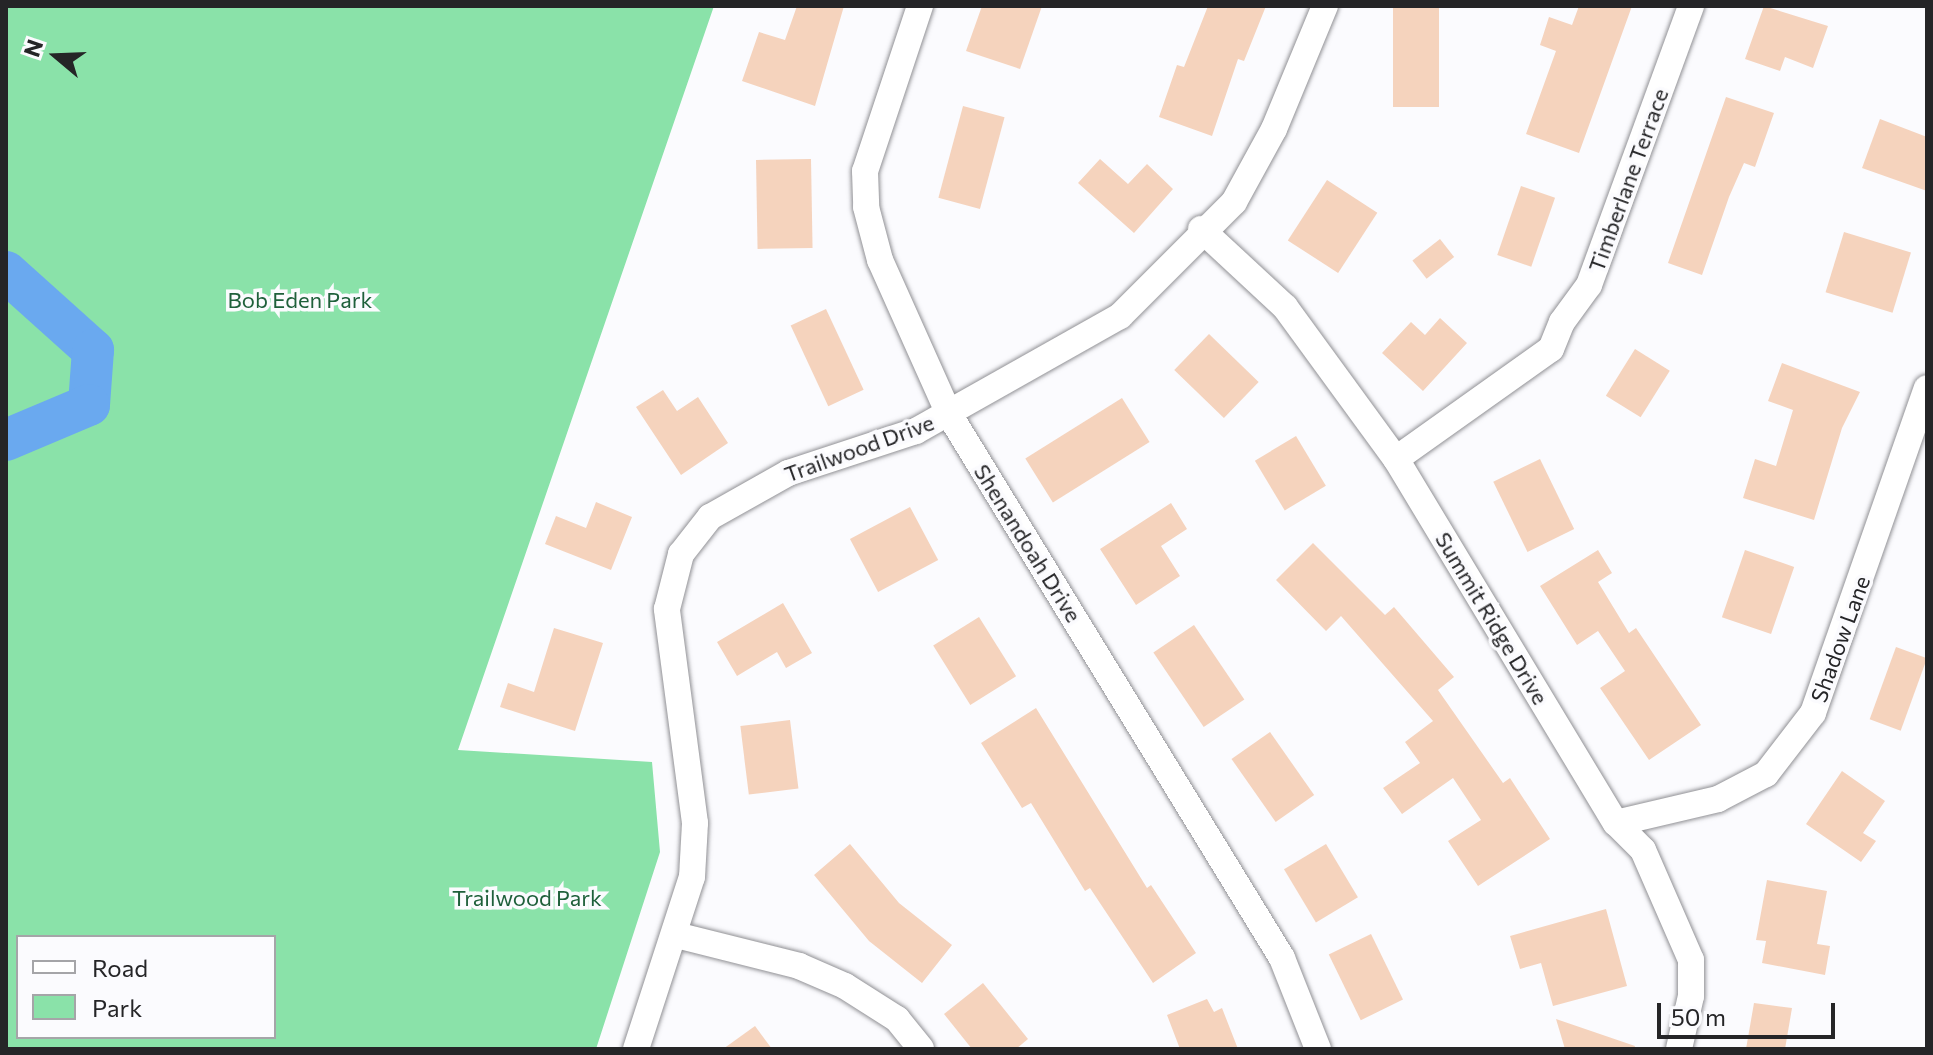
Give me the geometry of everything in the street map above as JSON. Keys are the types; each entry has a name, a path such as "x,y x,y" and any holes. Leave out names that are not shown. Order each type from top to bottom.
{"street":[{"name":"Shenandoah Drive","path":"920,6 869,155 866,207 880,260 949,414 1282,958 1318,1049"},
{"name":"Trailwood Drive","path":"636,1049 676,935 692,877 695,823 667,609 681,554 710,517 788,473 949,414 1120,316 1201,229 1234,202 1274,129 1325,6"},
{"name":"Timberlane Terrace","path":"1396,459 1551,349 1562,322 1589,285 1691,6"},
{"name":"Summit Ridge Drive","path":"1201,229 1285,307 1396,459 1616,823 1643,850 1691,960 1691,996 1679,1049"},
{"name":"Shadow Lane","path":"1616,823 1718,799 1766,774 1813,713 1927,388"},
{"path":"676,935 799,966 845,986 897,1019 921,1049"}],"green space":[{"name":"Bob Eden Park","path":"6,6 714,6 458,750 652,762 660,852 596,1049 6,1049"}],"building":[{"path":"797,6 844,6 815,106 742,81 759,32 785,40"},
{"path":"982,6 1042,6 1020,69 966,51"},
{"path":"1208,6 1266,6 1244,61 1238,59 1212,136 1159,117 1177,65 1184,67"},
{"path":"1393,6 1439,6 1439,107 1393,107"},
{"path":"1579,6 1632,6 1579,153 1526,134 1556,51 1540,45 1549,17 1572,25"},
{"path":"1764,6 1828,26 1813,68 1785,57 1780,71 1745,59"},
{"path":"1726,97 1774,113 1755,167 1744,163 1702,275 1668,263"},
{"path":"963,106 1005,117 980,209 938,198"},
{"path":"1880,119 1927,137 1927,191 1862,168"},
{"path":"811,159 813,248 758,249 756,160"},
{"path":"1100,159 1128,184 1147,164 1173,189 1134,233 1078,183"},
{"path":"1327,180 1377,213 1338,273 1288,240"},
{"path":"1521,186 1555,198 1531,267 1497,255"},
{"path":"1844,232 1911,252 1893,313 1826,292"},
{"path":"1440,239 1454,257 1427,279 1412,261"},
{"path":"826,309 864,390 828,406 791,325"},
{"path":"1440,318 1467,343 1423,391 1382,353 1411,322 1425,335"},
{"path":"1209,334 1259,382 1224,418 1174,370"},
{"path":"1635,349 1670,371 1641,417 1606,396"},
{"path":"1782,363 1860,392 1842,428 1814,520 1743,498 1755,459 1776,466 1793,410 1768,401"},
{"path":"663,390 677,411 698,397 728,443 681,475 636,407"},
{"path":"1122,398 1150,442 1053,503 1025,458"},
{"path":"1296,436 1326,486 1285,510 1255,461"},
{"path":"1540,459 1574,529 1527,552 1493,482"},
{"path":"596,502 632,517 611,570 545,544 556,516 586,528"},
{"path":"1171,503 1187,529 1161,546 1180,576 1136,605 1100,549"},
{"path":"910,507 938,560 878,592 850,539"},
{"path":"1313,543 1385,615 1394,607 1454,677 1438,690 1503,783 1510,778 1550,839 1478,886 1448,841 1481,820 1453,778 1402,814 1383,788 1420,763 1405,742 1433,721 1341,616 1326,631 1276,580"},
{"path":"1598,550 1612,573 1598,582 1629,633 1636,628 1701,725 1649,760 1600,688 1625,671 1598,631 1577,645 1540,586"},
{"path":"1745,550 1794,567 1771,634 1722,617"},
{"path":"783,603 812,653 786,668 777,652 737,676 717,642"},
{"path":"979,617 1016,676 970,705 933,646"},
{"path":"1194,625 1244,700 1204,727 1153,652"},
{"path":"554,628 603,643 575,731 500,707 508,683 534,692"},
{"path":"1896,647 1927,658 1901,731 1870,719"},
{"path":"1036,708 1147,888 1151,885 1196,953 1153,983 1090,888 1085,891 1031,803 1022,808 981,743"},
{"path":"790,720 798,788 749,795 740,726"},
{"path":"1270,732 1314,795 1276,822 1231,759"},
{"path":"1842,771 1885,801 1863,833 1876,841 1861,862 1806,824"},
{"path":"850,844 899,903 952,945 922,983 869,941 814,875"},
{"path":"1326,844 1358,897 1316,922 1284,869"},
{"path":"1767,880 1827,891 1817,944 1830,946 1825,975 1762,963 1766,941 1756,940"},
{"path":"1606,909 1627,986 1553,1006 1541,963 1520,969 1510,936"},
{"path":"1371,934 1403,1000 1361,1020 1329,955"},
{"path":"983,983 1028,1039 1016,1049 972,1049 944,1014"},
{"path":"1207,999 1214,1012 1222,1008 1238,1049 1180,1049 1167,1015"},
{"path":"1754,1003 1792,1008 1785,1049 1746,1049"},
{"path":"1556,1019 1635,1046 1634,1049 1565,1049"},
{"path":"755,1026 772,1049 723,1049"}],"waterway":[{"path":"6,272 93,350 89,405 6,440"}],"park label":[{"name":"Trailwood Park","path":"527,898"}]}
